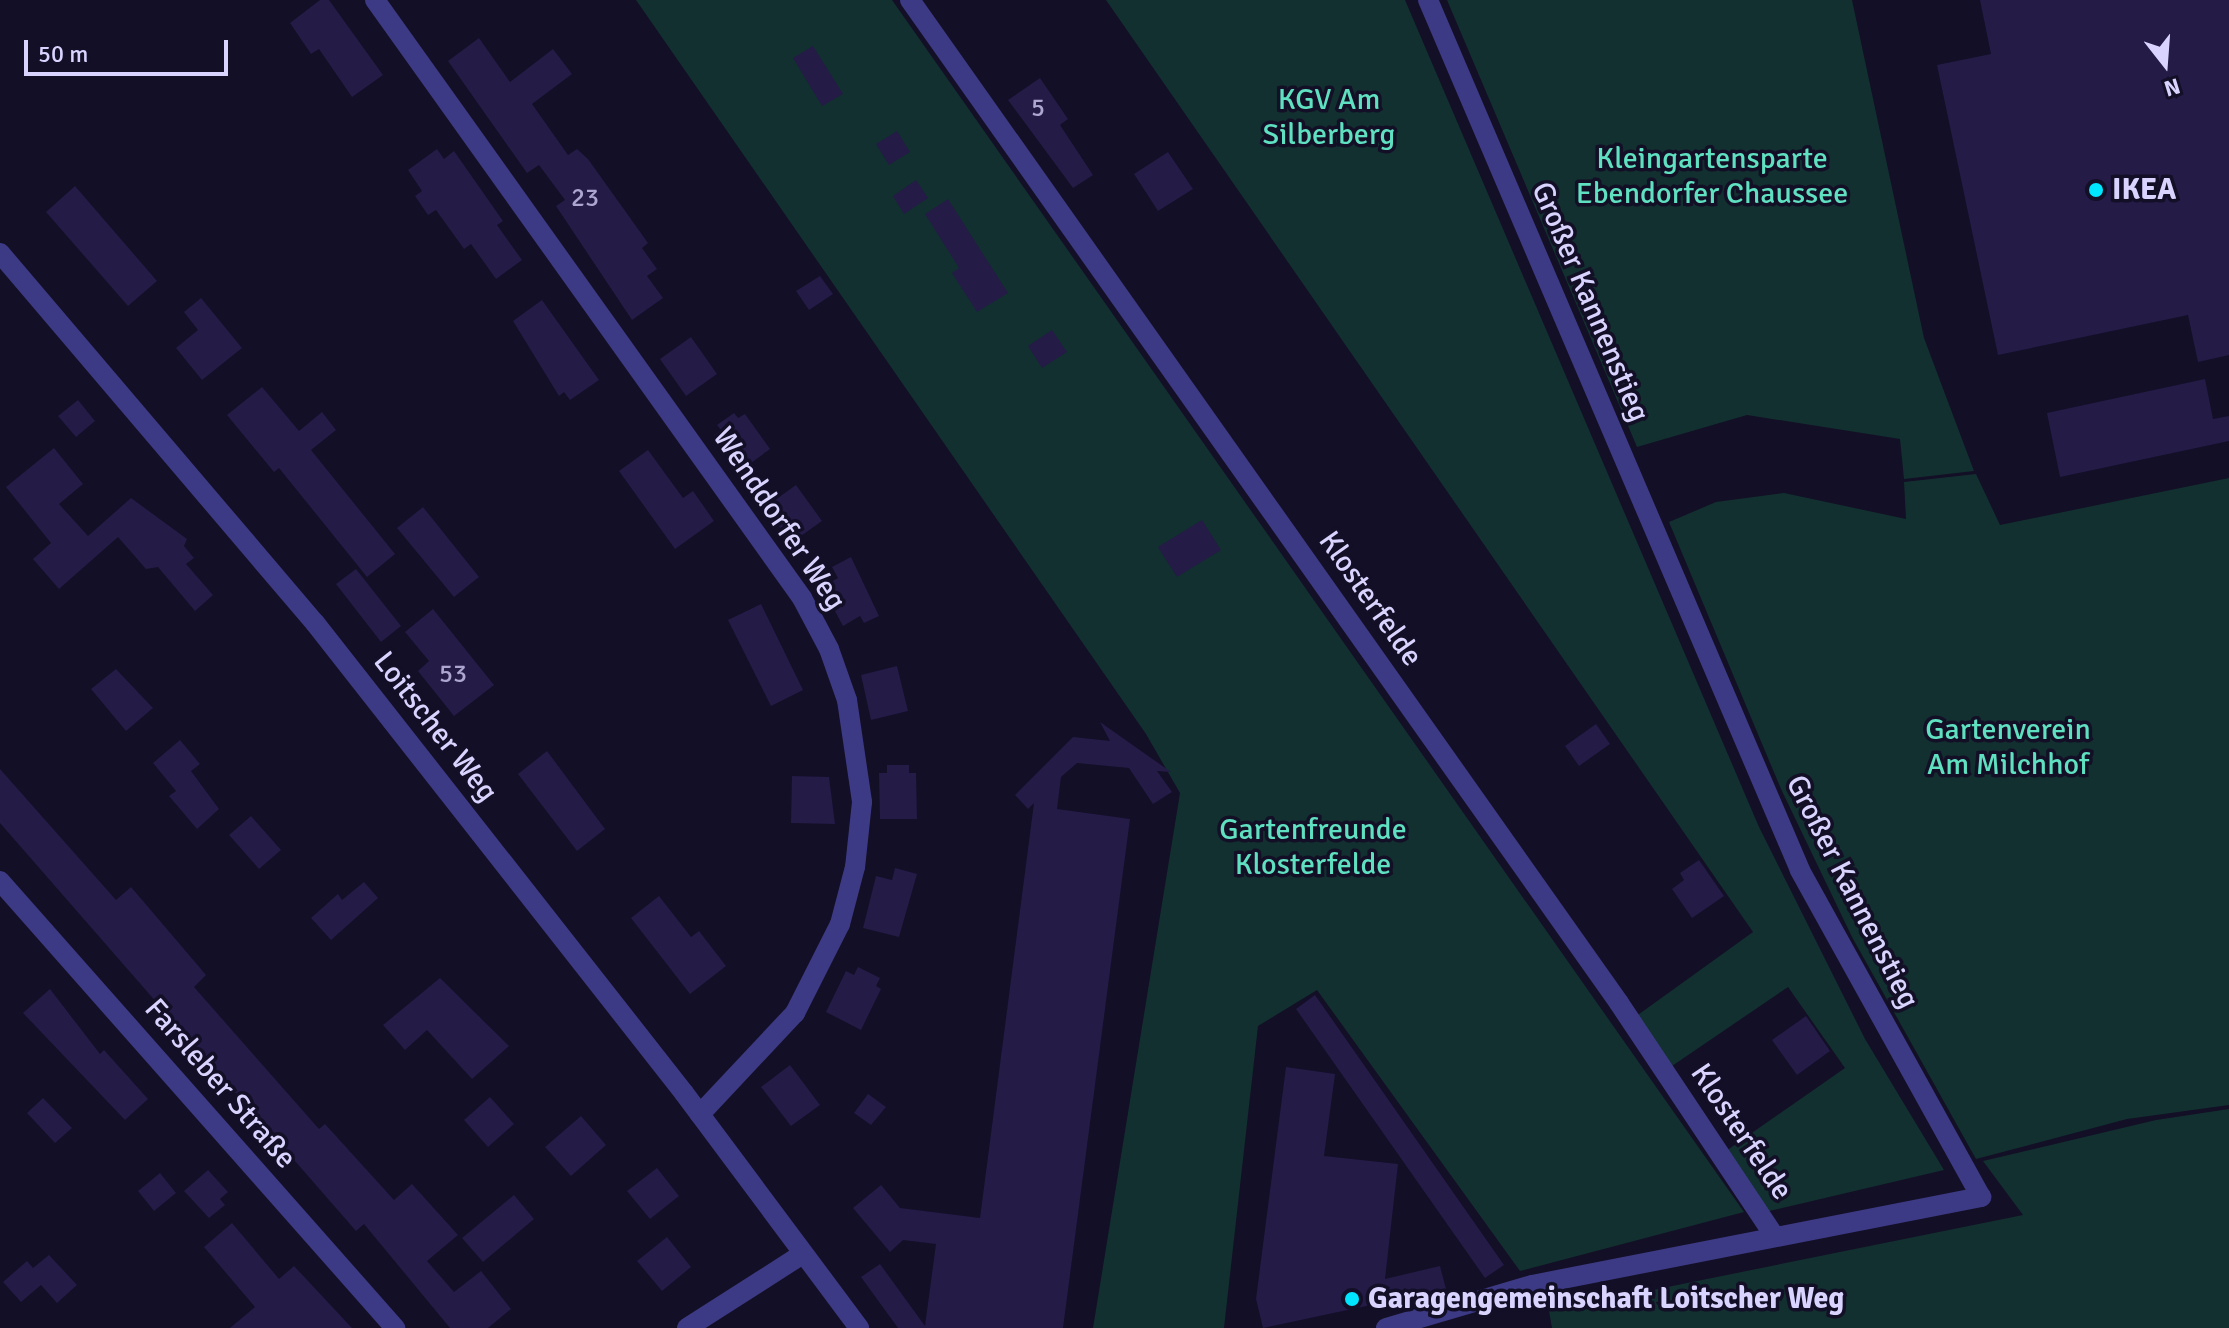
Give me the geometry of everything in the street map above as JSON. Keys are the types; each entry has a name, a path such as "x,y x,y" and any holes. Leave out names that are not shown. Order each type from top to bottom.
{"street":[{"name":"Wenddorfer Weg","path":"375,0 802,598 829,649 847,700 862,802 855,867 840,924 795,1013 700,1114"},
{"name":"Klosterfelde","path":"910,0 1619,1003 1775,1237"},
{"name":"Großer Kannenstieg","path":"1386,1328 1532,1285 1981,1197 1800,870 1428,0"},
{"name":"Loitscher Weg","path":"0,253 315,623 700,1114 801,1255 859,1328"},
{"name":"Farsleber Straße","path":"0,881 395,1328"},
{"path":"687,1328 801,1255"}],"green space":[{"name":"Gartenfreunde Klosterfelde","path":"636,0 892,0 1744,1212 1520,1271 1317,990 1258,1026 1224,1328 1093,1328 1180,793 1146,734"},
{"name":"KGV Am Silberberg","path":"1106,0 1405,0 1759,827 1865,1039 1944,1170 1765,1212 1726,1151 1845,1068 1788,987 1672,1066 1635,1017 1753,932"},
{"name":"Kleingartensparte Ebendorfer Chaussee","path":"1447,0 1852,0 1924,338 1974,471 1904,479 1900,439 1747,415 1637,447"},
{"name":"Gartenverein Am Milchhof","path":"1976,474 2000,525 2229,478 2229,1105 2127,1119 1976,1159 1852,937 1781,789 1669,522 1716,502 1784,493 1906,519 1904,482"},
{"path":"2229,1109 2229,1328 1552,1328 1549,1311 2023,1215 1983,1161 2156,1120"}],"building":[{"path":"320,0 329,0 383,75 352,97 319,49 311,54 290,23"},
{"name":"IKEA","path":"1980,0 2229,0 2229,355 2198,362 2188,315 1998,355 1937,65 1991,54"},
{"path":"479,38 510,82 553,49 572,74 532,104 568,155 577,149 588,159 648,243 642,248 657,269 647,276 663,298 632,320 556,206 565,200 539,165 527,173 448,61"},
{"path":"813,46 843,94 822,106 793,58"},
{"path":"1040,78 1068,119 1060,125 1093,175 1073,188 1008,100"},
{"path":"897,131 910,152 889,165 876,144"},
{"path":"437,149 444,159 454,151 503,221 497,225 522,260 496,279 471,244 464,249 436,210 428,215 415,196 422,191 408,170"},
{"path":"1168,152 1193,189 1158,211 1134,174"},
{"path":"916,180 928,198 904,214 893,196"},
{"path":"75,186 157,281 128,306 46,212"},
{"path":"948,199 1008,293 977,312 952,273 959,268 925,214"},
{"path":"820,276 833,294 809,310 796,291"},
{"path":"201,298 242,348 202,380 176,348 198,330 184,312"},
{"path":"542,300 599,380 570,400 564,392 559,396 513,321"},
{"path":"1052,330 1067,352 1042,368 1028,346"},
{"path":"691,337 717,374 686,396 660,359"},
{"path":"2205,379 2213,419 2229,416 2229,441 2060,477 2047,413"},
{"path":"262,387 299,431 322,412 336,430 311,450 395,554 367,577 279,468 274,472 227,415"},
{"path":"78,400 95,421 76,437 58,416"},
{"path":"734,413 738,418 745,414 770,449 740,471 714,435 721,430 717,425"},
{"path":"54,448 83,484 59,504 88,536 131,498 187,539 184,546 194,558 186,564 213,595 195,611 158,567 146,569 118,537 59,589 33,559 51,543 6,487"},
{"path":"648,450 683,498 693,491 714,521 675,549 619,471"},
{"path":"796,485 822,521 791,543 765,507"},
{"path":"423,507 479,577 454,597 397,528"},
{"path":"1202,520 1221,550 1177,577 1158,547"},
{"path":"851,557 879,616 864,623 860,616 843,626 822,587 838,578 832,567"},
{"path":"356,569 401,626 381,642 336,584"},
{"path":"761,604 803,690 771,706 728,620"},
{"path":"433,609 494,685 454,716 418,671 429,661 405,632"},
{"path":"897,666 908,711 871,720 861,675"},
{"path":"116,669 153,708 126,731 91,689"},
{"path":"1100,722 1171,772 1157,771 1172,792 1153,804 1129,768 1077,763 1061,777 1057,809 1130,819 1063,1328 898,1328 861,1277 880,1264 925,1326 936,1244 903,1240 890,1252 853,1208 881,1185 900,1208 980,1218 1034,803 1028,809 1015,795 1073,737 1110,741"},
{"path":"1596,724 1610,744 1579,766 1565,746"},
{"path":"180,740 200,764 191,771 219,809 197,829 169,796 176,791 153,763"},
{"path":"547,751 605,829 577,851 518,774"},
{"path":"887,765 909,765 909,773 916,773 917,819 880,819 879,773 887,773"},
{"path":"0,769 116,900 131,887 206,975 194,987 319,1129 325,1124 394,1200 412,1184 458,1235 427,1261 454,1292 481,1271 511,1309 488,1328 450,1328 364,1224 356,1231 0,823"},
{"path":"792,776 829,777 835,824 791,823"},
{"path":"251,816 281,850 259,869 229,835"},
{"path":"1699,860 1724,896 1692,918 1672,889 1684,880 1680,873"},
{"path":"895,868 917,874 899,937 863,928 876,876 892,880"},
{"path":"364,882 378,898 331,940 311,918 338,894 342,900"},
{"path":"659,896 691,937 699,931 726,966 690,994 631,918"},
{"path":"858,967 880,978 876,986 881,989 861,1030 826,1012 846,971 854,975"},
{"path":"440,978 509,1046 472,1079 427,1030 405,1050 383,1025"},
{"path":"50,989 100,1054 104,1050 148,1099 125,1120 23,1013"},
{"path":"1315,995 1504,1265 1485,1278 1296,1009"},
{"path":"1806,1016 1830,1051 1797,1075 1772,1040"},
{"path":"790,1065 820,1105 791,1126 761,1087"},
{"path":"1286,1067 1335,1074 1324,1156 1398,1164 1385,1279 1440,1266 1446,1289 1263,1328 1256,1299"},
{"path":"868,1094 886,1107 871,1125 854,1113"},
{"path":"490,1097 514,1124 488,1147 464,1120"},
{"path":"43,1098 72,1128 55,1143 27,1113"},
{"path":"581,1116 606,1145 571,1176 545,1147"},
{"path":"657,1168 679,1196 650,1219 627,1191"},
{"path":"208,1170 228,1192 220,1199 225,1205 209,1218 184,1191"},
{"path":"160,1173 176,1193 154,1211 138,1191"},
{"path":"514,1195 534,1219 483,1262 462,1238"},
{"path":"232,1223 279,1279 294,1266 352,1328 230,1328 255,1307 204,1247"},
{"path":"667,1237 691,1267 662,1291 637,1261"},
{"path":"49,1255 77,1285 57,1303 41,1285 21,1302 3,1282 27,1261 33,1268"}],"place":[{"name":"IKEA","path":"2096,190"},
{"name":"Garagengemeinschaft Loitscher Weg","path":"1352,1299"}]}
